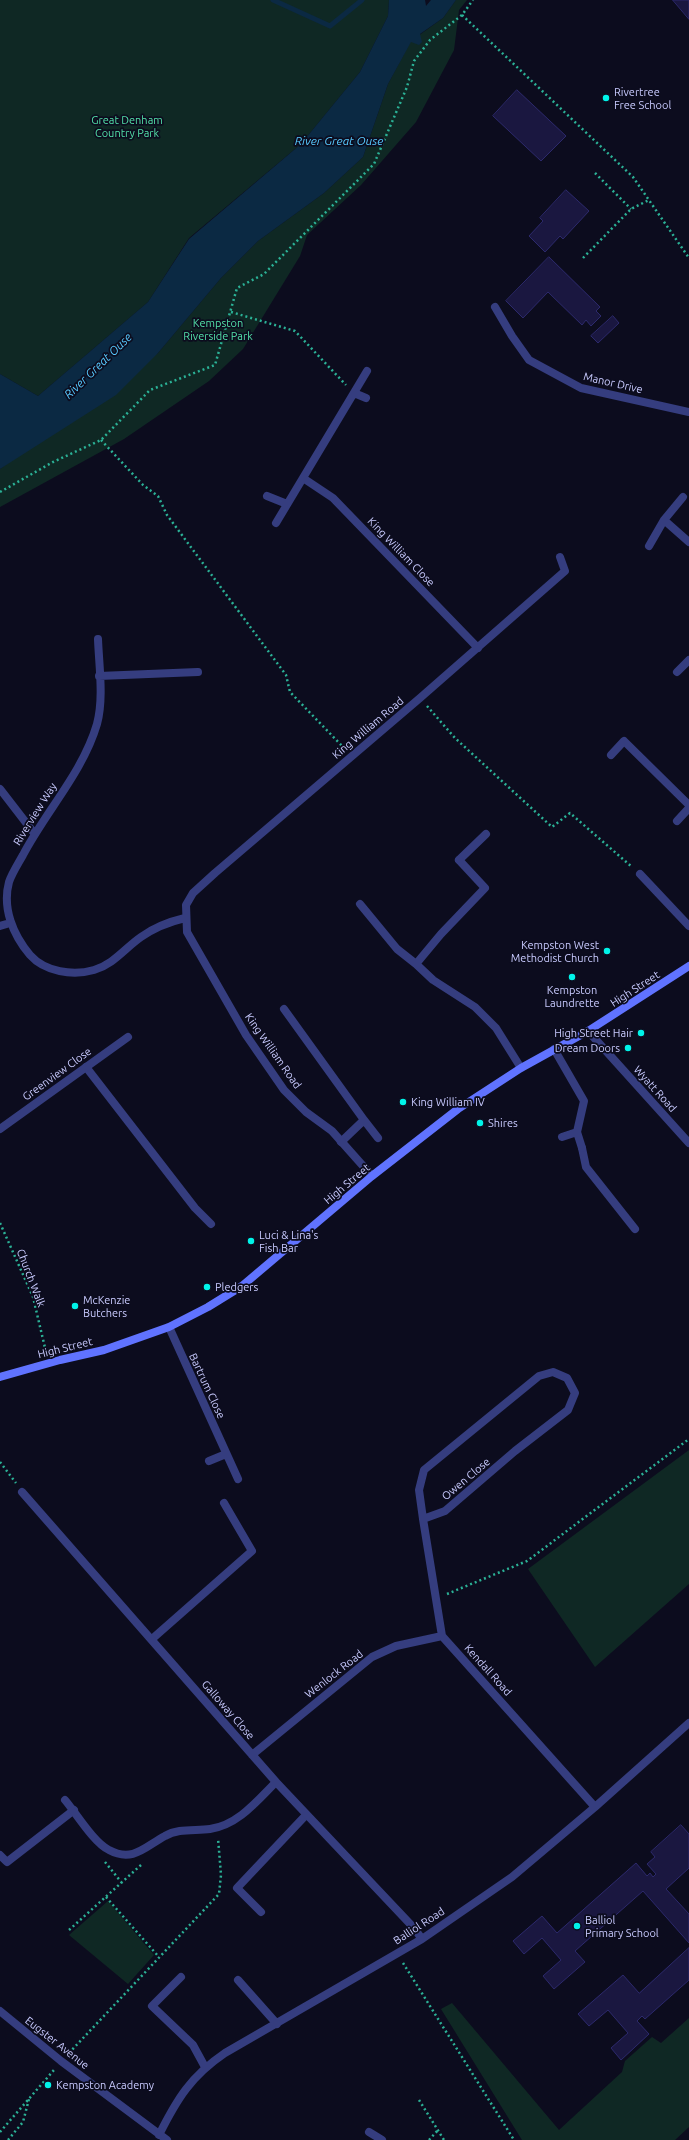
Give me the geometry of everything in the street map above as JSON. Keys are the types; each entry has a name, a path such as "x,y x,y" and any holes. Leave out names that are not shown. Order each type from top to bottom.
{"main road":[{"name":"High Street","path":"0,1377 48,1363 104,1350 168,1327 208,1307 242,1286 372,1176 458,1109 521,1068 588,1031 689,966"}],"street":[{"name":"Manor Drive","path":"495,307 512,336 529,360 581,388 689,412"},
{"path":"276,523 367,371"},
{"path":"354,393 366,398"},
{"name":"King William Close","path":"303,478 333,498 478,648"},
{"path":"267,496 287,504"},
{"path":"649,546 664,520 683,498"},
{"path":"664,520 689,542"},
{"name":"King William Road","path":"372,1176 332,1131 306,1112 284,1090 246,1035 186,932 186,905 193,893 478,648 565,571 560,557"},
{"name":"Riverview Way","path":"98,639 100,696 97,723 85,754 34,833 9,881 6,901 10,923 21,944 35,961 54,970 74,972 94,970 118,958 140,937 162,924 185,918"},
{"path":"677,672 689,660"},
{"path":"99,676 198,672"},
{"path":"611,755 624,741 689,805"},
{"path":"0,789 34,833"},
{"path":"677,821 689,808"},
{"path":"416,964 441,934 485,888 459,860 486,834"},
{"path":"640,874 689,926"},
{"path":"360,904 397,949 433,980 475,1007 496,1028 521,1068"},
{"path":"0,926 10,923"},
{"path":"284,1009 378,1138"},
{"name":"Wyatt Road","path":"588,1031 689,1143"},
{"name":"Greenview Close","path":"0,1129 128,1037"},
{"path":"554,1049 584,1101 578,1132 586,1167 635,1228"},
{"path":"86,1067 195,1208 211,1224"},
{"path":"342,1142 364,1120"},
{"path":"562,1137 578,1132"},
{"name":"Bartrum Close","path":"168,1327 238,1479"},
{"name":"Owen Close","path":"553,1372 567,1378 575,1393 568,1410 515,1451 445,1511 424,1519 419,1490 424,1470 540,1376 553,1372"},
{"path":"209,1461 226,1454"},
{"name":"Galloway Close","path":"22,1492 276,1782 413,1927 422,1939"},
{"path":"152,1639 252,1551 224,1503"},
{"path":"424,1519 442,1636"},
{"name":"Wenlock Road","path":"252,1754 372,1657 396,1646 442,1636"},
{"name":"Kendall Road","path":"442,1636 595,1808"},
{"name":"Balliol Road","path":"159,2135 174,2106 205,2067 225,2053 422,1939 512,1877 595,1808 689,1723"},
{"path":"65,1800 108,1850 122,1854 139,1853 165,1836 180,1831 217,1828 236,1819 254,1805 276,1782"},
{"path":"0,1855 6,1862 74,1810"},
{"path":"261,1912 237,1888 306,1815"},
{"path":"181,1977 152,2006 193,2045 205,2067"},
{"path":"238,1980 277,2024"},
{"name":"Eugster Avenue","path":"0,2011 61,2061 167,2140"},
{"path":"369,2132 382,2140"}],"path":[{"path":"0,492 53,462 100,440 150,390 215,365 238,288 264,274 374,164 407,87 414,62 430,40 462,15 473,0"},
{"path":"462,15 633,177 689,258"},
{"path":"595,173 631,209"},
{"path":"583,258 631,209 649,200"},
{"path":"230,312 295,331 354,393"},
{"path":"100,440 143,485 158,496 167,515 286,675 290,692 351,756"},
{"path":"420,698 455,738 552,827 570,813 640,874"},
{"name":"Church Walk","path":"0,1223 33,1297 48,1363"},
{"path":"436,1599 527,1561 689,1439"},
{"path":"0,1462 22,1492"},
{"path":"0,2132 61,2061 219,1894 221,1875 217,1828"},
{"path":"108,1850 102,1859 122,1883"},
{"path":"69,1930 146,1861 139,1853"},
{"path":"106,1897 159,1957"},
{"path":"397,1954 514,2140"},
{"path":"8,2140 23,2122 29,2098"},
{"path":"419,2100 444,2140"},
{"path":"429,2140 438,2130"}],"green space":[{"name":"Great Denham Country Park","path":"0,0 389,0 388,16 360,72 301,144 189,238 148,302 38,396 0,374"},
{"name":"Kempston Riverside Park","path":"456,0 467,0 459,10 454,50 416,122 361,185 307,235 300,256 243,349 209,381 124,439 0,507 0,469 158,353 221,278 258,241 324,193 363,157 388,84 411,41 443,18"},
{"path":"689,1450 689,1584 595,1667 528,1569"},
{"path":"108,1901 154,1955 128,1984 69,1935"},
{"path":"452,2003 559,2130 622,2072 625,2061 652,2037 661,2043 689,2018 689,2127 675,2140 522,2140 441,2009"}],"water":[{"name":"River Great Ouse","path":"389,0 425,0 426,6 431,0 456,0 443,18 420,34 422,42 419,45 411,42 388,84 363,157 324,193 258,241 221,278 158,353 116,395 0,469 0,374 38,396 148,302 189,239 301,144 360,72 388,16"}],"building":[{"path":"673,0 689,0 689,19"},
{"path":"517,90 566,136 541,161 493,116"},
{"path":"566,190 589,211 563,239 560,236 545,252 529,236 543,221 540,218"},
{"path":"549,257 600,307 596,311 601,316 591,326 586,320 582,325 548,292 523,318 506,301"},
{"path":"613,316 619,323 598,343 591,336"},
{"path":"681,1825 689,1834 689,1868 666,1889 689,1914 689,1943 643,1891 575,1951 585,1962 554,1989 543,1976 561,1960 542,1938 524,1954 513,1941 542,1916 557,1933 636,1863 647,1876 650,1873 653,1877 656,1874 647,1864 655,1857 651,1852"},
{"path":"689,1948 689,1980 645,2019 642,2016 637,2021 649,2034 621,2060 611,2048 628,2033 608,2010 589,2026 578,2014 623,1975 639,1993"}],"waterway":[{"path":"273,0 330,26 362,0"}],"place":[{"name":"Rivertree Free School","path":"606,98"},
{"name":"Kempston West Methodist Church","path":"607,951"},
{"name":"Kempston Laundrette","path":"572,977"},
{"name":"High Street Hair","path":"641,1033"},
{"name":"Dream Doors","path":"628,1048"},
{"name":"King William IV","path":"403,1102"},
{"name":"Shires","path":"480,1123"},
{"name":"Luci & Lina's Fish Bar","path":"251,1241"},
{"name":"Pledgers","path":"207,1287"},
{"name":"McKenzie Butchers","path":"75,1306"},
{"name":"Balliol Primary School","path":"577,1926"},
{"name":"Kempston Academy","path":"48,2085"}]}
